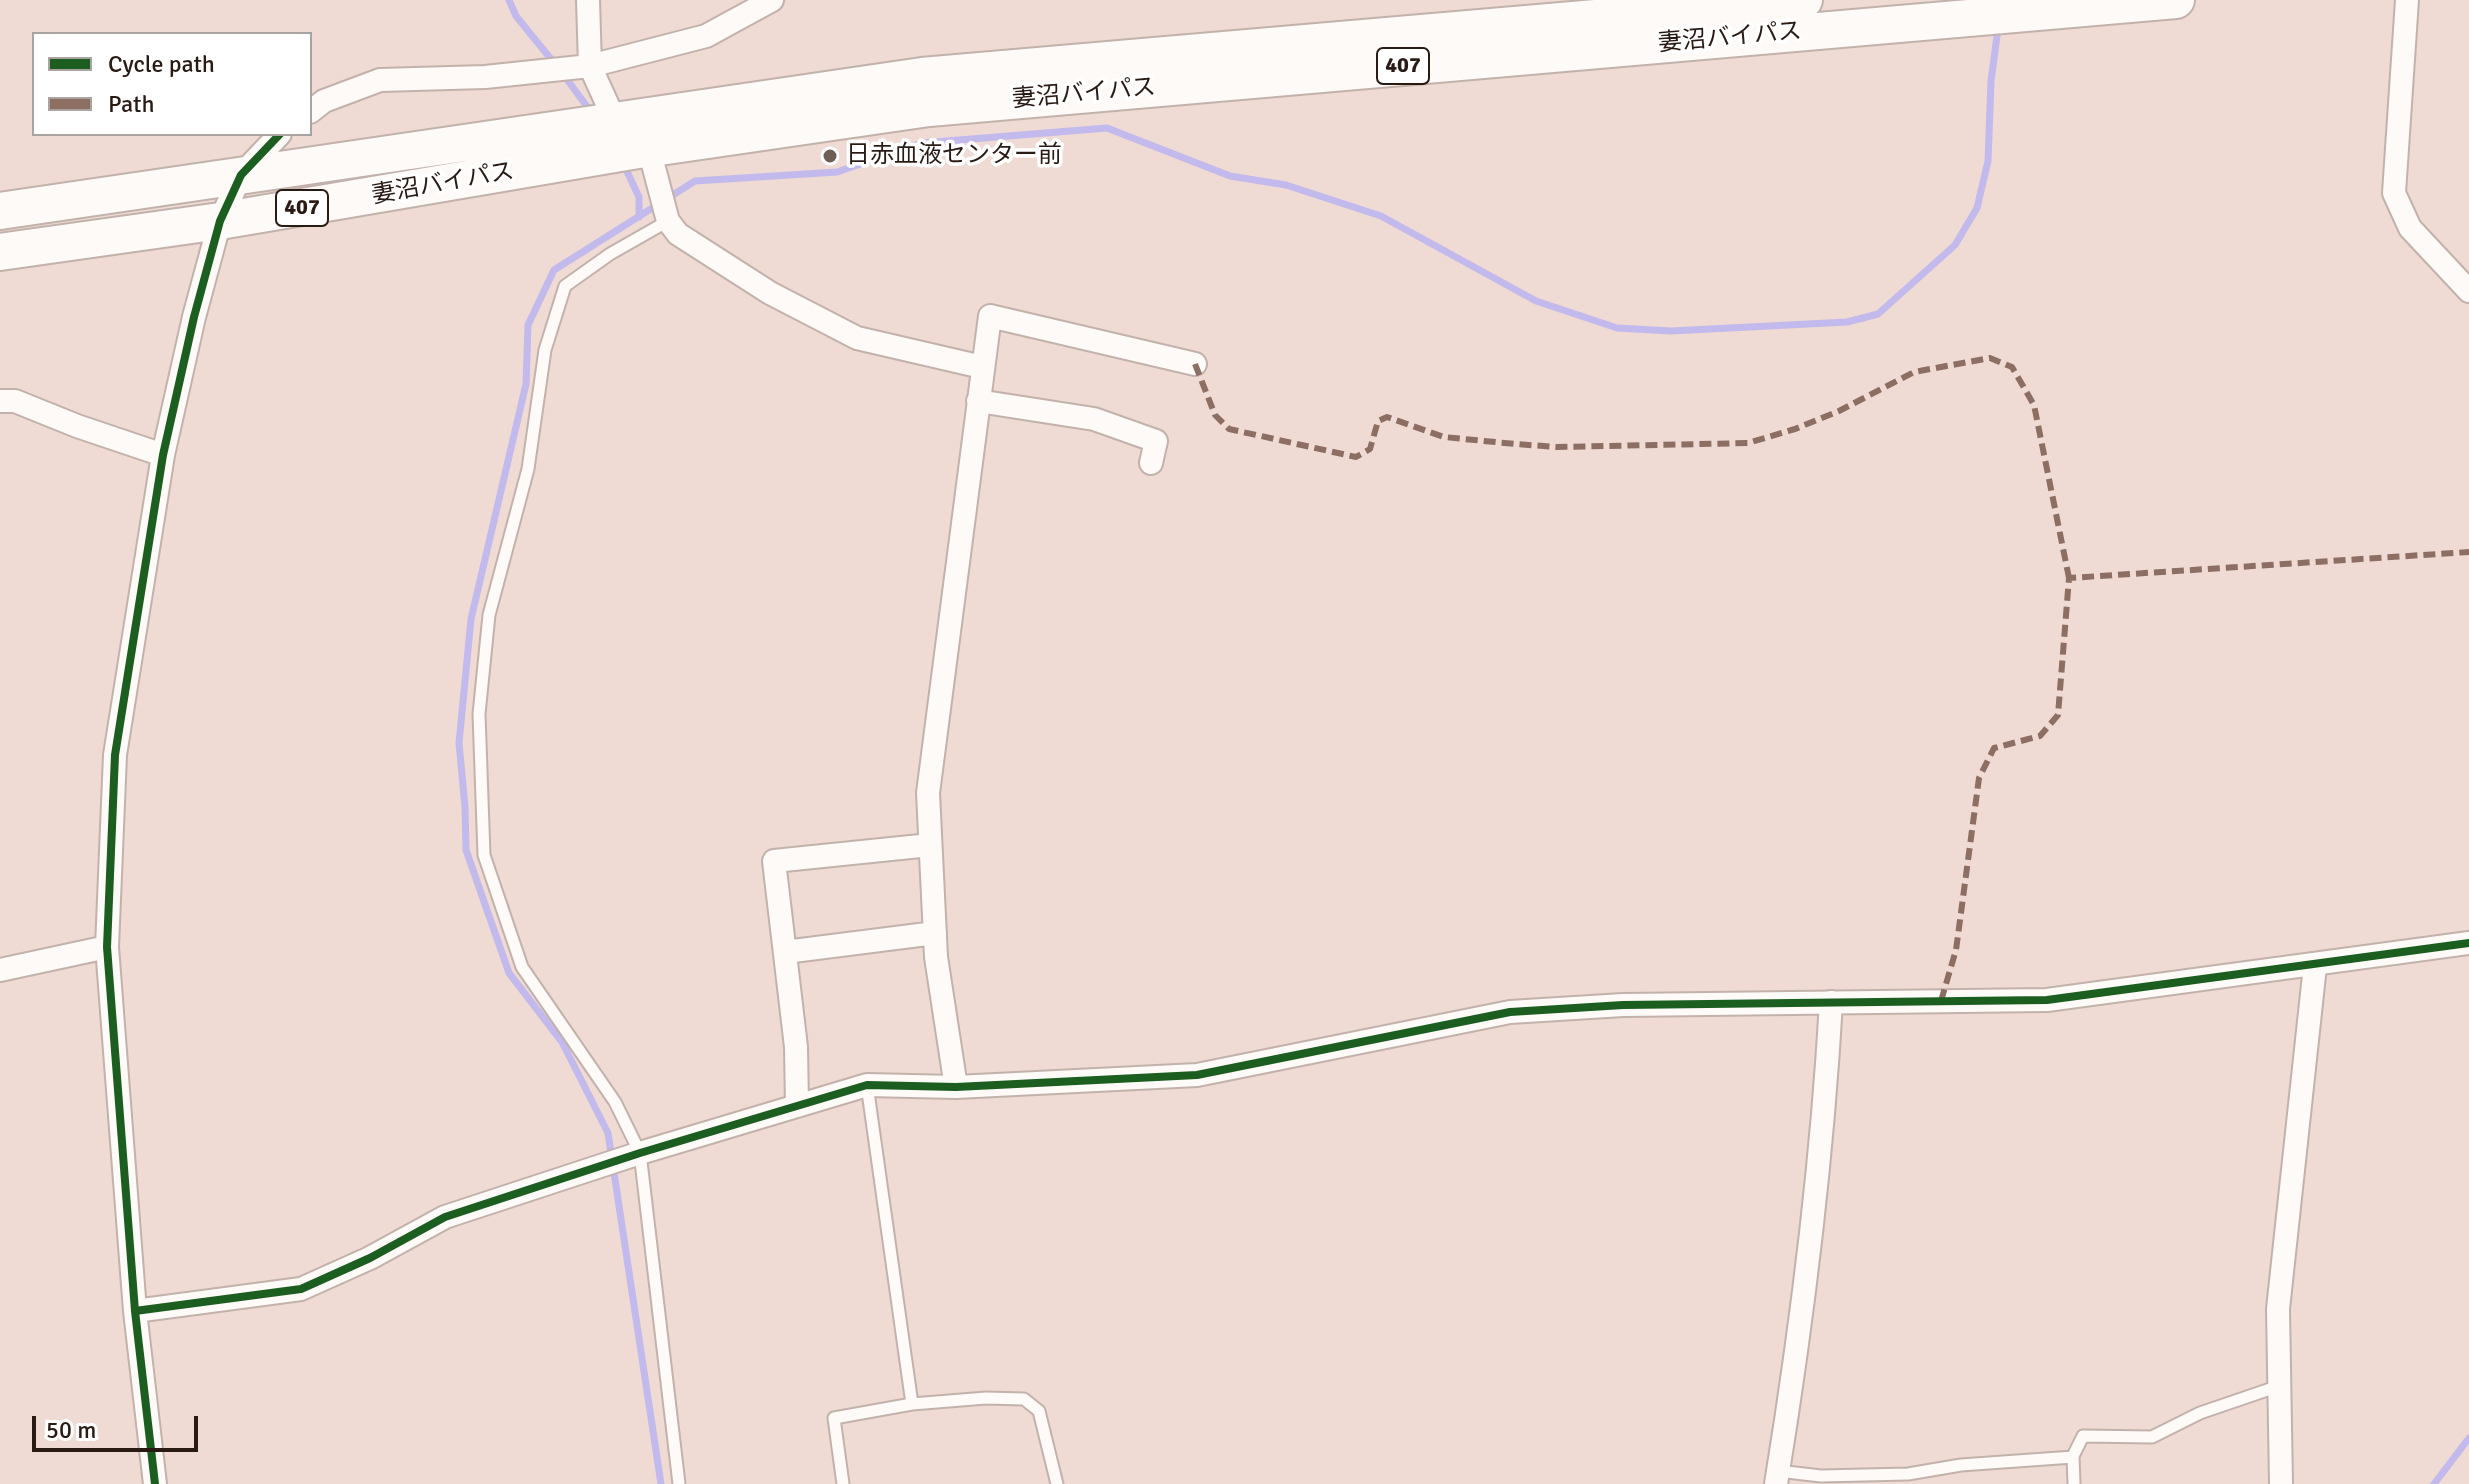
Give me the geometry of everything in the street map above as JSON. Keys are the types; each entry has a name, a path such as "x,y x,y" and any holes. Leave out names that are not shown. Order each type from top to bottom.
{"highway":[{"name":"妻沼バイパス","path":"0,252 220,221 922,76 1804,0"},
{"name":"妻沼バイパス","path":"0,211 241,175 616,138 2176,0"}],"street":[{"path":"588,0 583,67 616,138 659,187 667,219 678,234 770,293 857,338 982,367"},
{"path":"312,110 324,101 380,80 485,77 583,67 706,36 772,0"},
{"path":"2407,0 2394,193 2410,228 2469,291"},
{"path":"155,1484 135,1311 107,947 115,755 163,455 194,317 220,221 241,175 278,136"},
{"path":"956,1087 935,933 928,793 990,316 1195,364"},
{"path":"0,401 15,401 163,455"},
{"path":"978,401 1094,419 1156,441 1151,463"},
{"path":"797,1106 796,1047 774,861 930,845"},
{"path":"785,952 935,933"},
{"path":"135,1311 301,1289 370,1258 445,1217 640,1153 867,1085 956,1087 1197,1075 1510,1012 1623,1005 2047,1000 2469,943"},
{"path":"0,970 107,947"},
{"path":"2281,1484 2278,1309 2315,966"},
{"path":"1777,1478 1794,1374 1822,1126 1831,1002"}],"lane":[{"path":"667,219 565,286 545,350 528,469 489,615 479,714 484,855 522,967 615,1102 640,1153 679,1484"},
{"path":"867,1085 912,1404"},
{"path":"2074,1484 2073,1457 2083,1436 2152,1437 2200,1413 2279,1386"},
{"path":"843,1484 834,1418 912,1404 986,1398 1024,1399 1039,1411 1057,1484"},
{"path":"1777,1478 1910,1479 1961,1465 2073,1457"}],"waterway":[{"path":"509,0 516,16 555,64"},
{"path":"661,1484 608,1133 562,1042 509,973 466,850 459,743 471,619 526,384 528,325 554,270 695,181 837,172 922,143 1107,128 1230,176 1286,185 1381,216 1536,301 1617,328 1671,331 1847,322 1878,314 1955,245 1977,208 1988,161 1991,81 1997,36"},
{"path":"563,74 591,112"},
{"path":"623,163 639,197 639,217"},
{"path":"2434,1484 2469,1438"}],"marked path":[{"path":"1195,364 1215,415 1229,429 1356,457 1370,449 1378,421 1387,417 1444,437 1515,444 1557,447 1748,443 1839,411 1914,372 1990,358 2012,367 2034,405 2069,578"},
{"path":"1941,1001 1956,950 1979,778 1994,748 2040,736 2058,715 2069,578 2469,552"}],"cycle path":[{"path":"155,1484 135,1311 107,947 115,755 163,455 194,317 220,221 241,175 278,136"},
{"path":"135,1311 301,1289 370,1258 445,1217 640,1153 867,1085 956,1087 1197,1075 1510,1012 1623,1005 2047,1000 2469,943"}],"place":[{"name":"日赤血液センター前","path":"830,156"}]}
